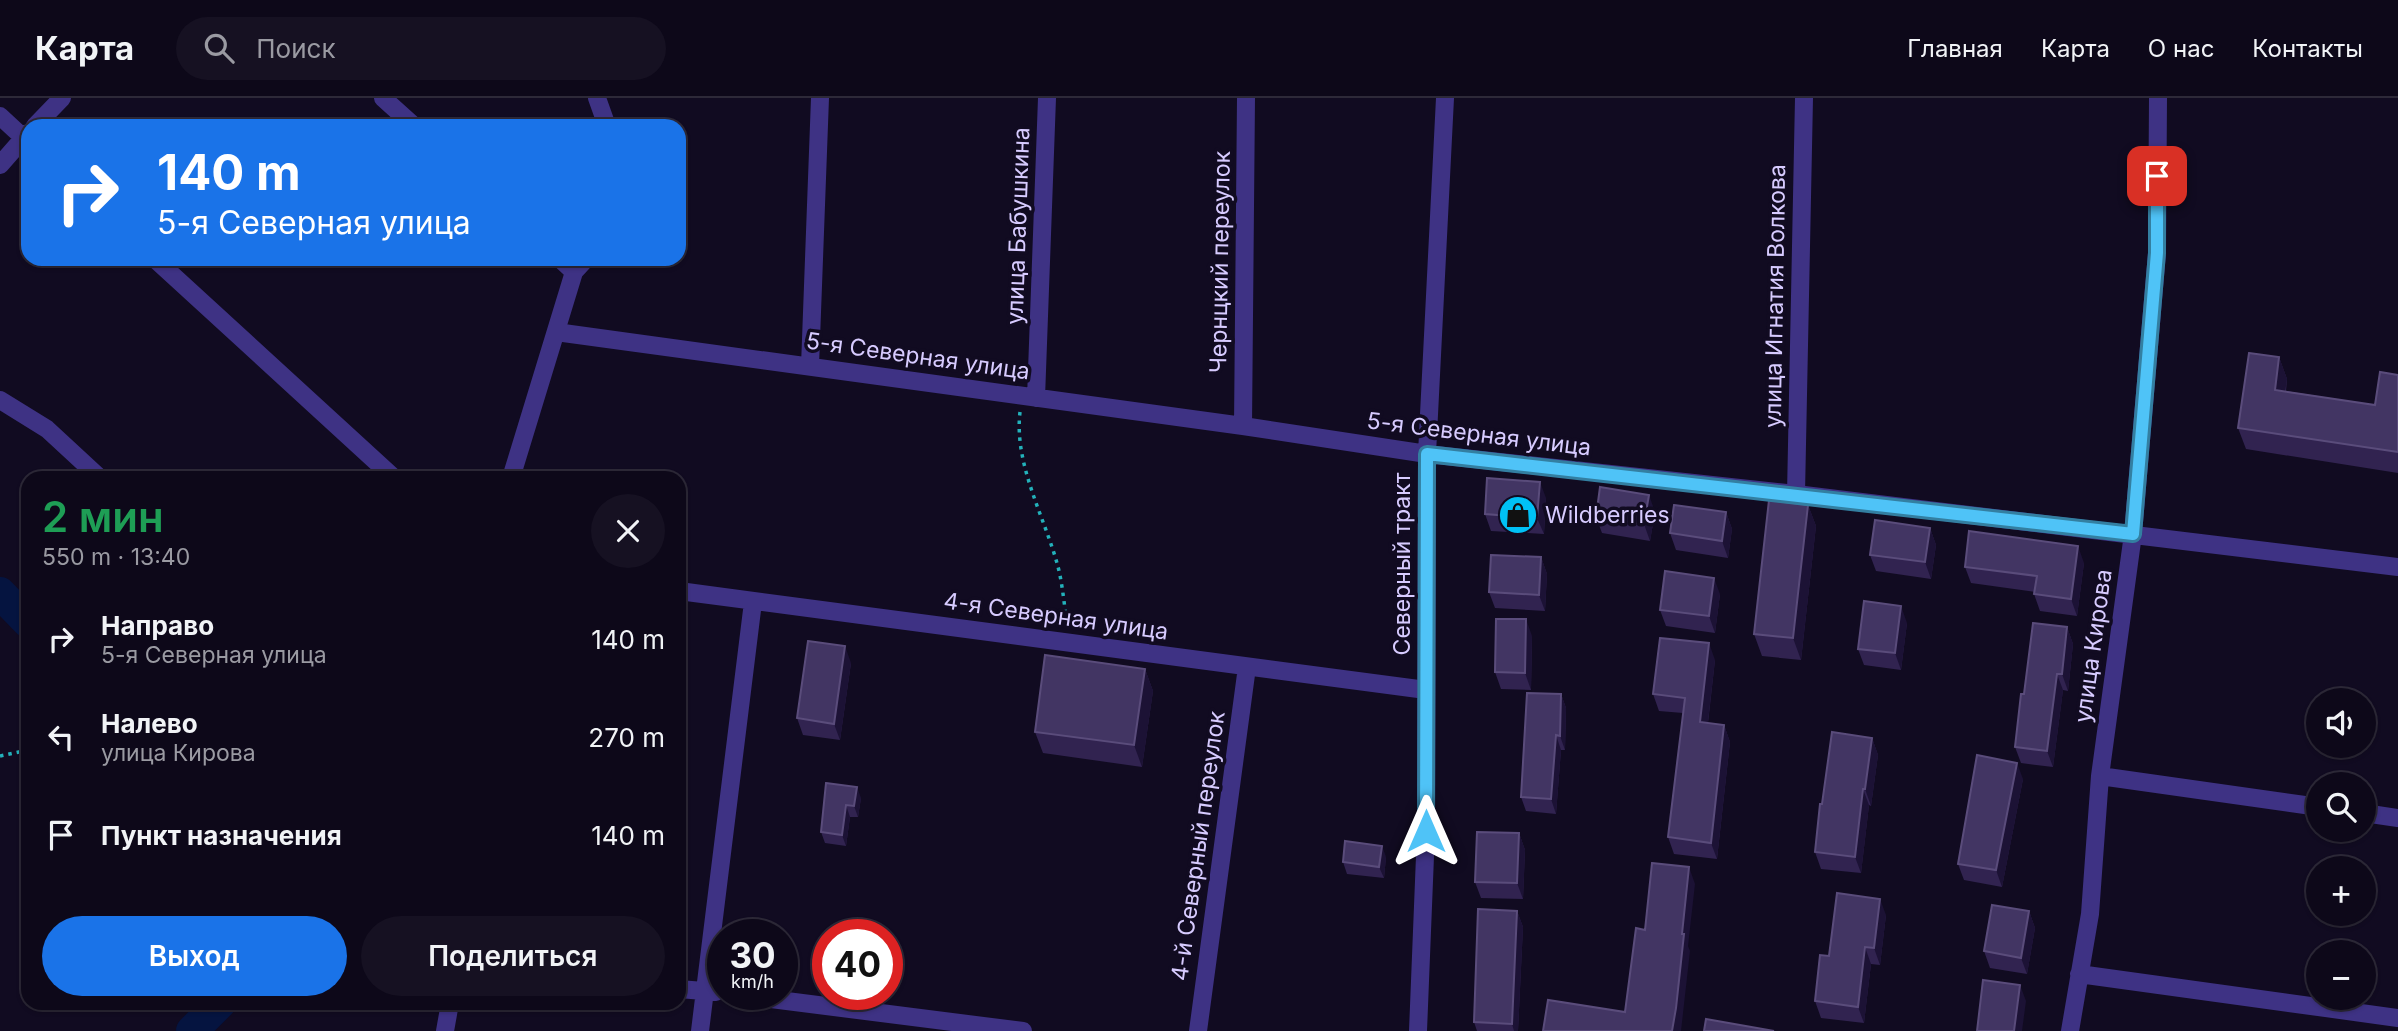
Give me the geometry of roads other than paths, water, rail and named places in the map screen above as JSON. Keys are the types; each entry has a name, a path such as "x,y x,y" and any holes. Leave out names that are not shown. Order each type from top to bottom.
{"street":[{"path":"43,119 62,98"},
{"path":"383,98 406,119"},
{"path":"597,98 604,119"},
{"path":"810,366 820,98"},
{"name":"улица Бабушкина","path":"1029,397 1046,98"},
{"name":"Чернцкий переулок","path":"1243,426 1246,98"},
{"name":"Северный тракт","path":"1418,1031 1426,831 1427,454 1445,98"},
{"name":"улица Игнатия Волкова","path":"1796,494 1804,98"},
{"name":"улица Кирова","path":"2070,1031 2090,914 2100,776 2133,534 2157,253 2158,98"},
{"path":"0,116 21,130"},
{"path":"0,165 21,143"},
{"path":"163,266 386,471"},
{"path":"513,471 556,332 580,266"},
{"name":"5-я Северная улица","path":"556,332 1243,426 1427,454 1796,494 2398,567"},
{"path":"0,400 47,429 92,471"},
{"name":"4-я Северная улица","path":"686,592 1426,690"},
{"path":"721,919 753,602"},
{"name":"4-й Северный переулок","path":"1198,1031 1247,667"},
{"path":"2100,776 2306,805"},
{"path":"2376,815 2398,818"},
{"path":"2079,974 2398,1018"},
{"path":"686,990 707,991"},
{"path":"798,1004 948,1026 1023,1031"},
{"path":"445,1031 449,1010"},
{"path":"700,1031 708,1010"}],"waterway":[{"path":"0,593 21,615"},
{"path":"192,1031 213,1010"}],"place":[{"name":"Wildberries","path":"1518,515"}]}
